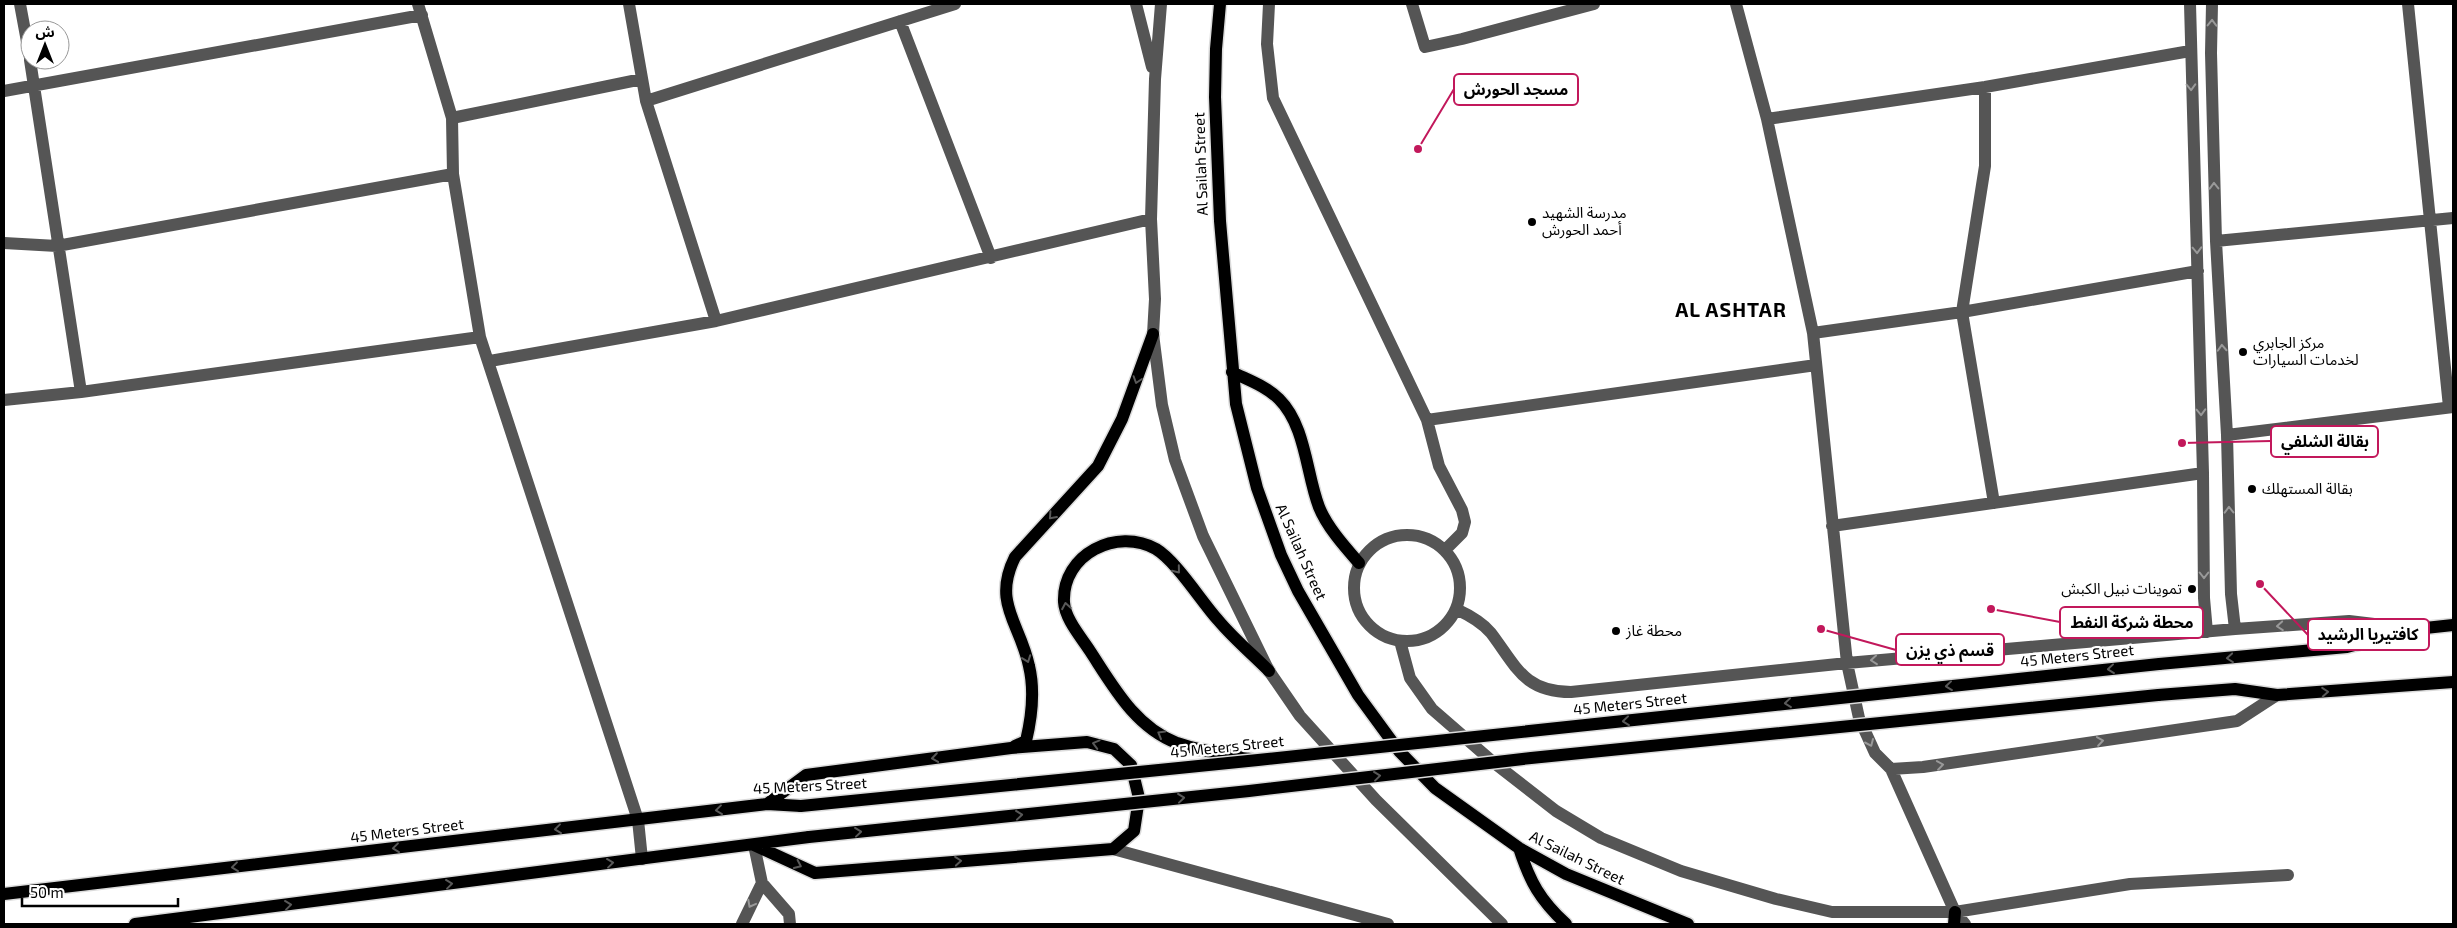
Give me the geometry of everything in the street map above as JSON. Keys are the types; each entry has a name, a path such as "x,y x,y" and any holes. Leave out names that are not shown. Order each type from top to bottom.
{"main road":[{"name":"Al Sailah Street","path":"1216,6 1215,97 1220,221 1232,372 1244,439 1256,488 1281,555 1316,626 1358,695 1399,751 1436,788 1518,848 1566,874 1688,924"},
{"path":"1011,748 1026,741 1033,704 1029,664 1005,596 1009,570 1015,557 1098,466 1122,419 1153,334"},
{"path":"1232,372 1268,390 1280,400 1290,414 1297,430 1322,513 1359,563"},
{"path":"1258,760 1176,742 1152,729 1136,715 1118,694 1068,618 1064,603 1064,589 1069,575 1077,563 1100,545 1115,541 1144,544 1157,550 1168,560 1219,622 1269,670"},
{"name":"45 Meters Street","path":"4,894 767,804 801,806 1258,760 2160,664 2347,647 2416,629 2453,625"},
{"path":"135,924 809,837 1249,791 1531,758 2158,695 2235,689 2277,695 2453,682"},
{"path":"754,845 815,873 1113,849 1134,831 1139,798 1131,766 1114,749 1087,742 1011,748 806,776 767,804"},
{"path":"1518,848 1537,893 1566,924"}],"street":[{"path":"20,4 23,20"},
{"path":"629,4 646,100 716,321"},
{"path":"646,100 956,4"},
{"path":"1136,4 1155,79"},
{"path":"1161,4 1155,79 1151,219 1155,299 1153,334 1162,405 1175,460 1203,536 1269,670 1318,738 1376,800 1502,924"},
{"path":"1269,4 1267,44 1273,98 1427,420 1439,466 1462,510 1465,522 1462,534 1445,550"},
{"path":"1412,4 1425,47 1462,39 1577,6 1594,4"},
{"path":"1736,4 1768,119 1813,332 1846,663 1859,718 1875,753 1891,769 1955,918 1965,924"},
{"path":"2190,4 2203,473 2204,598 2207,632"},
{"path":"2212,4 2211,52 2216,241 2228,435 2230,594 2235,629"},
{"path":"2228,435 2451,407 2408,4"},
{"path":"4,91 35,87 420,9 452,118 454,174 480,337 490,361 638,820 642,859"},
{"path":"900,22 991,258"},
{"path":"1768,119 1985,87 2190,52"},
{"path":"32,70 57,246 81,392"},
{"path":"452,118 642,79"},
{"path":"1985,87 1985,166 1962,312 1994,503"},
{"path":"4,243 57,246 454,174"},
{"path":"2216,241 2453,218"},
{"path":"490,361 716,321 1151,219"},
{"path":"1813,332 1962,312 2198,271"},
{"path":"4,400 81,392 480,337"},
{"path":"1427,420 1816,365"},
{"path":"1832,526 2203,473"},
{"path":"1399,535 1416,536 1431,541 1445,550 1454,563 1459,578 1460,594 1456,609 1449,621 1427,637 1413,641 1400,641 1385,637 1363,619 1356,606 1353,592 1354,577 1359,563 1370,550 1383,540 1399,535"},
{"path":"1456,609 1477,620 1491,632 1510,662 1535,686 1553,692 1571,692 1846,663 2235,629 2349,621 2416,629"},
{"path":"1400,641 1410,678 1432,709 1493,762 1556,811 1601,838 1681,871 1776,899 1832,912 1955,918 2130,884 2288,875"},
{"path":"1891,769 1923,767 2237,721 2277,695"},
{"path":"754,845 762,883 789,914 790,924"},
{"path":"1113,849 1388,924"},
{"path":"742,924 762,883"}],"place":[{"name":"مسجد الحورش","path":"1418,149"},
{"name":"مدرسة الشهيد أحمد الحورش","path":"1532,222"},
{"name":"مركز الجابري لخدمات السيارات","path":"2243,352"},
{"name":"بقالة الشلفي","path":"2182,443"},
{"name":"بقالة المستهلك","path":"2252,489"},
{"name":"كافتيريا الرشيد","path":"2260,584"},
{"name":"تموينات نبيل الكبش","path":"2192,589"},
{"name":"محطة شركة النفط","path":"1991,609"},
{"name":"قسم ذي يزن","path":"1821,629"},
{"name":"محطة غاز","path":"1616,631"}],"district":[{"name":"AL ASHTAR","path":"1731,310"}]}
